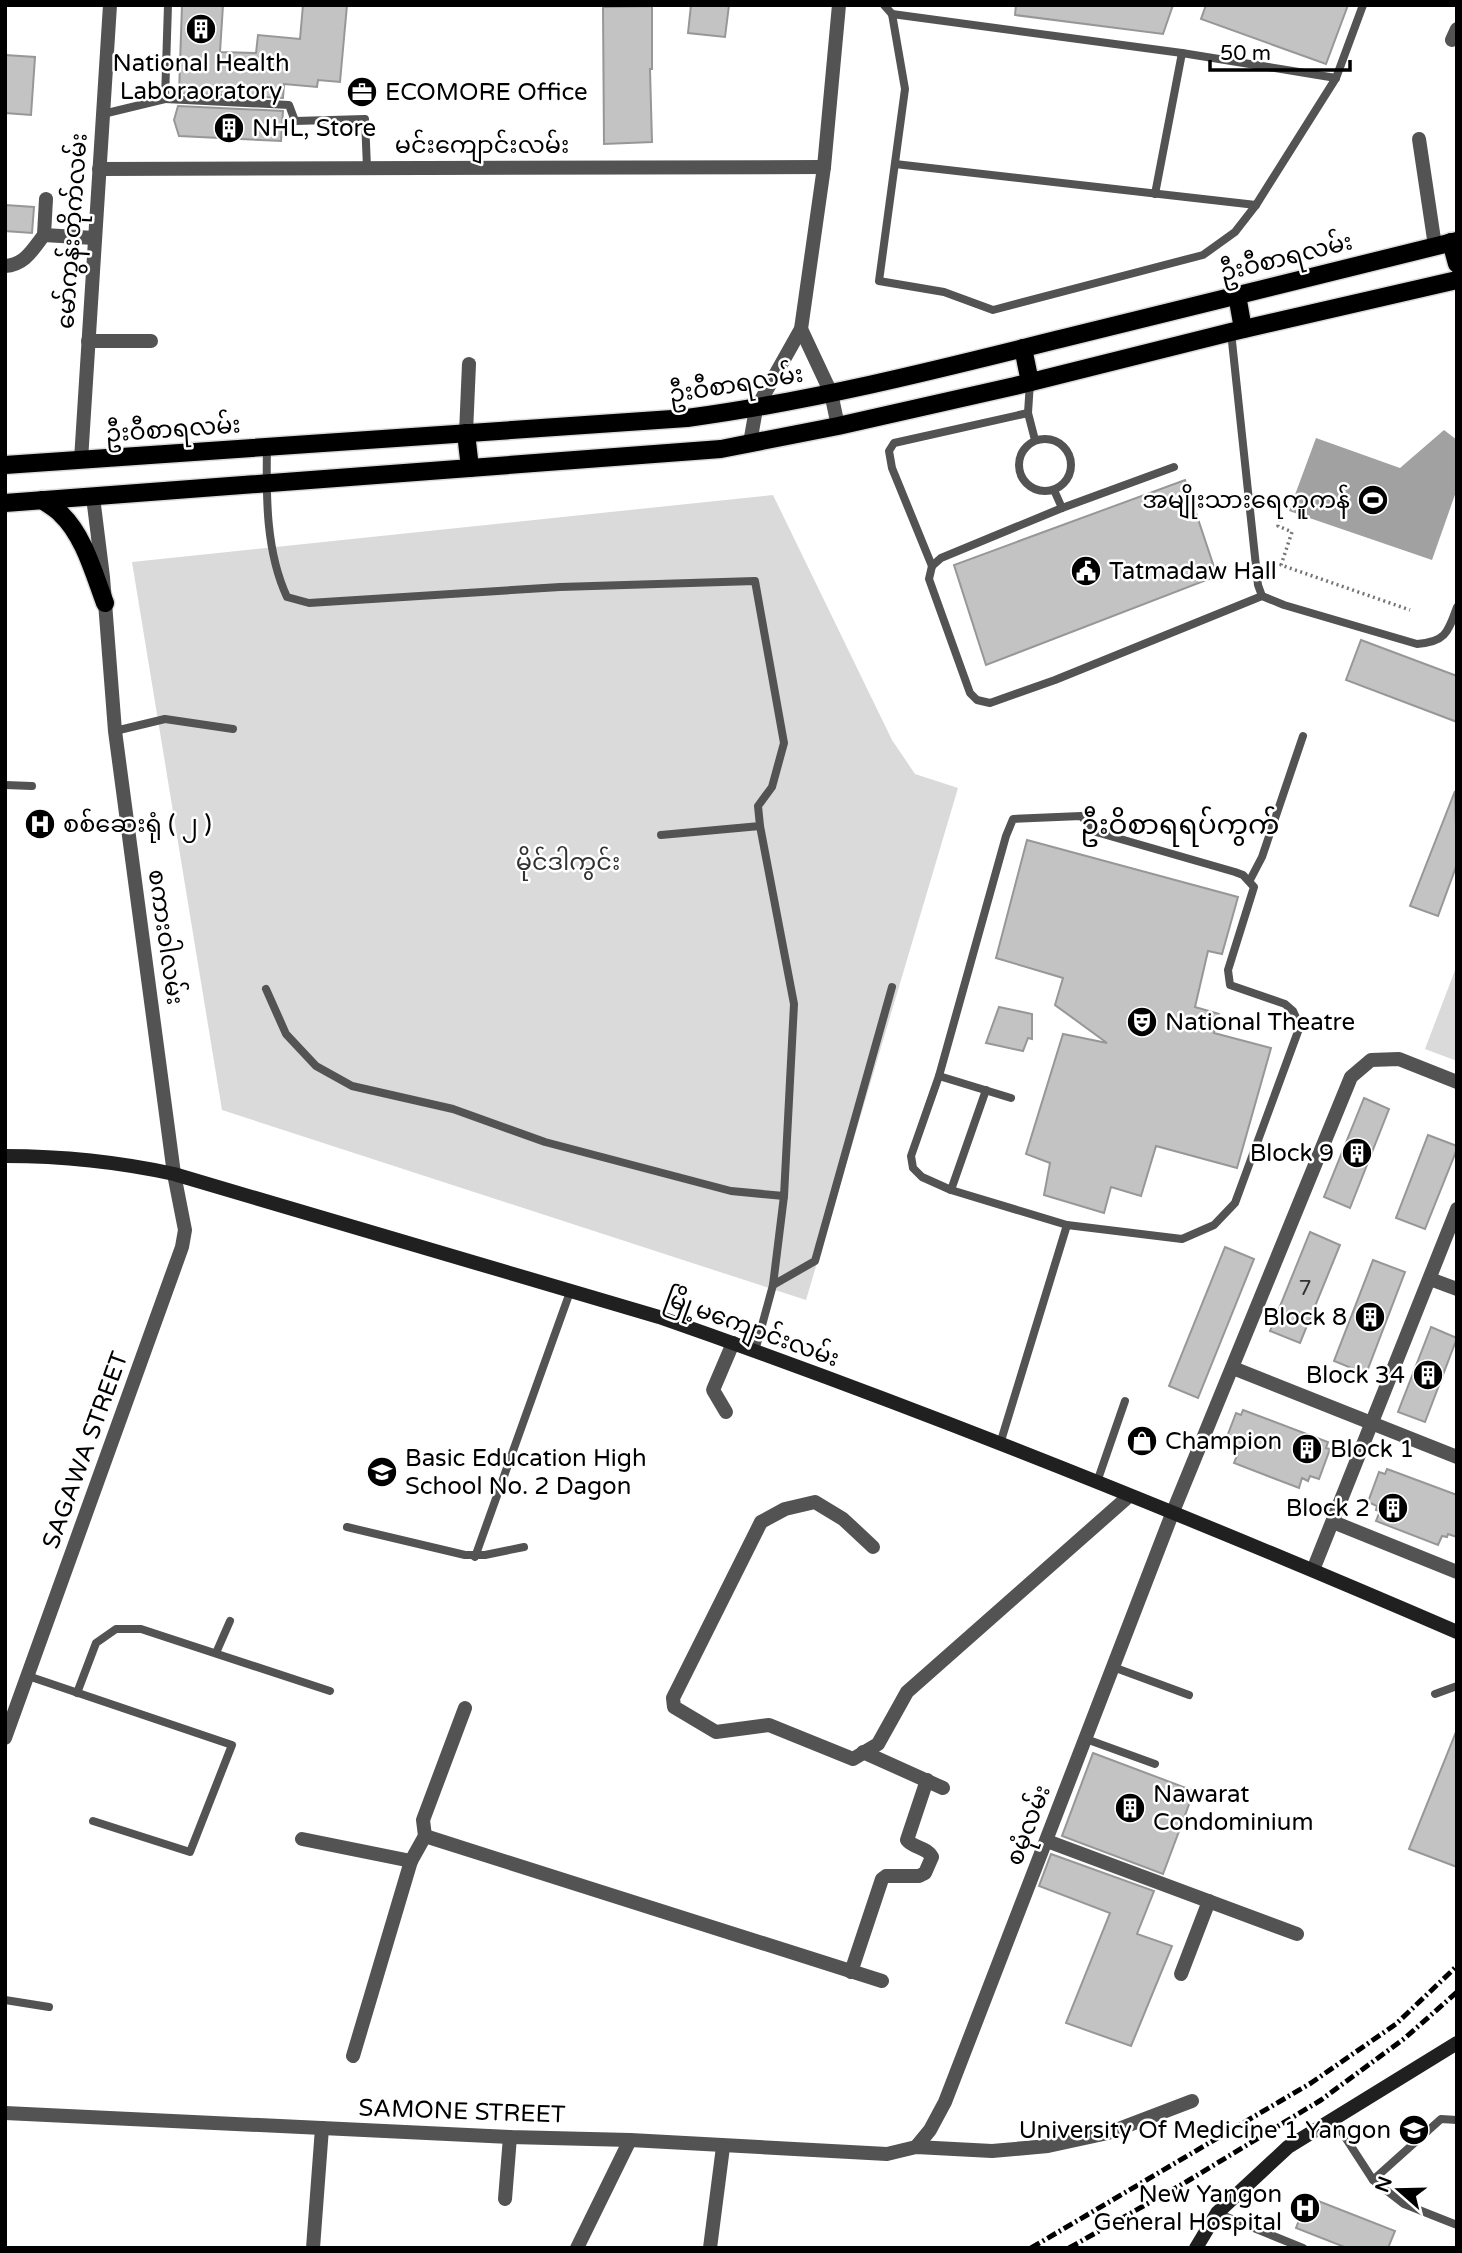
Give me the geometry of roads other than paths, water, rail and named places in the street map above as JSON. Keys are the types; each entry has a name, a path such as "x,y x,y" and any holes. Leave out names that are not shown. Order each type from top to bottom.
{"main road":[{"path":"1448,243 1457,264"},
{"name":"ဦးဝီစာရလမ်း","path":"5,466 687,418 756,409 1023,348 1448,243"},
{"path":"5,503 721,449 838,426 1030,382 1457,280"},
{"path":"1237,295 1237,331"},
{"path":"1023,348 1030,382"},
{"path":"627,422 632,455"},
{"path":"466,433 470,468"},
{"path":"41,500 61,513 71,527 86,552 105,603"},
{"name":"မြို့မကျောင်းလမ်း","path":"5,1156 138,1166 174,1174 659,1317 1097,1482 1457,1632"},
{"path":"1196,2248 1217,2213 1288,2147 1457,2043"}],"street":[{"name":"မော်ကွန်းတိုက်လမ်း","path":"80,460 110,5"},
{"path":"750,443 756,409 801,329 824,167 839,5"},
{"path":"1419,139 1448,243"},
{"name":"မင်းကျောင်းလမ်း","path":"99,169 824,167"},
{"path":"5,266 24,260 44,235 46,199"},
{"path":"44,235 94,238"},
{"path":"801,329 831,393 838,426"},
{"path":"88,341 151,341"},
{"path":"466,433 469,364"},
{"name":"စကားဝါလမ်း","path":"93,497 115,731 174,1174"},
{"name":"စမုံလမ်း","path":"916,2147 930,2130 945,2102 1172,1514 1352,1077 1371,1060 1399,1059 1457,1082"},
{"name":"SAGAWA STREET","path":"5,1738 182,1247 185,1230 174,1174"},
{"path":"1313,1570 1457,1209"},
{"path":"1430,1279 1457,1289"},
{"path":"726,1412 713,1390 733,1343"},
{"path":"1233,1368 1457,1457"},
{"path":"873,1547 844,1519 815,1502 785,1509 761,1522 672,1703 674,1707 716,1732 769,1725 853,1759 878,1744 907,1692 1129,1496"},
{"path":"1333,1522 1457,1572"},
{"path":"353,2056 411,1861 425,1836 423,1820 465,1708"},
{"path":"863,1752 943,1788"},
{"path":"850,1972 882,1879 886,1876 922,1875 932,1857 929,1852 907,1840 927,1780"},
{"path":"425,1836 882,1981"},
{"path":"302,1839 411,1861"},
{"path":"1047,1841 1297,1934"},
{"path":"1181,1973 1209,1902"},
{"name":"SAMONE STREET","path":"5,2113 887,2154 916,2147 992,2151 1048,2146 1108,2133 1192,2101"},
{"path":"313,2248 322,2128"},
{"path":"505,2199 510,2137"},
{"path":"577,2248 631,2140"},
{"path":"710,2248 723,2147"}],"lane":[{"path":"165,99 168,5"},
{"path":"884,5 892,14 905,89 879,281 944,292 993,310 1203,256 1235,232 1256,205 1336,78 1363,5"},
{"path":"892,14 1182,53 1336,78"},
{"path":"1155,194 1182,53"},
{"path":"103,114 165,99 289,105 295,121 365,119 366,168"},
{"path":"895,164 1256,205"},
{"path":"1237,331 1258,585 1262,596"},
{"path":"1030,382 1028,412 1035,440"},
{"path":"1028,412 894,443 889,451 892,468 932,566 929,579 970,693 977,700 990,703 1055,680 1262,596 1284,605 1417,643 1432,643 1447,634 1457,607"},
{"path":"1049,438 1062,444 1070,456 1071,470 1065,483 1054,491 1040,492 1027,486 1019,475 1018,461 1021,454 1024,448 1035,440 1049,438"},
{"path":"267,447 266,484 276,574 287,597 309,603 560,587 755,581 784,743 772,787 758,806 794,1004 784,1196 773,1285 755,1351"},
{"path":"932,566 942,558 1062,508 1174,467"},
{"path":"1054,491 1062,508"},
{"path":"115,731 165,719 233,729"},
{"path":"1250,880 1262,857 1303,736"},
{"path":"5,785 32,786"},
{"path":"1081,816 1096,832 1243,875 1250,880 1254,887 1228,970 1230,985 1285,1004 1293,1012 1300,1026 1235,1203 1214,1225 1182,1239 1067,1225 951,1190 922,1177 913,1168 911,1156 939,1076 1013,819 1081,816"},
{"path":"661,835 760,826"},
{"path":"773,1285 815,1261 892,987"},
{"path":"266,989 286,1034 316,1066 352,1086 453,1109 545,1142 731,1191 784,1196"},
{"path":"939,1076 1011,1098"},
{"path":"951,1190 986,1090"},
{"path":"1000,1444 1067,1225"},
{"path":"475,1556 570,1292"},
{"path":"1097,1482 1125,1401"},
{"path":"346,1528 475,1556 524,1547"},
{"path":"216,1653 230,1621"},
{"path":"77,1693 96,1643 116,1629 141,1629 330,1690"},
{"path":"1113,1667 1189,1695"},
{"path":"28,1676 232,1745 190,1852 93,1821"},
{"path":"1435,1694 1457,1686"},
{"path":"1086,1739 1155,1763"},
{"path":"5,2000 49,2007"},
{"path":"1373,2179 1441,2119 1457,2120"},
{"path":"1334,2120 1373,2179 1404,2204 1457,2225"},
{"path":"1217,2213 1303,2248"}],"railway":[{"path":"1031,2248 1311,2083 1396,2024 1457,1966"},
{"path":"1069,2248 1186,2182 1321,2100 1405,2038 1457,1992"}],"place":[{"name":"National Health Laboraoratory","path":"201,29"},
{"name":"ECOMORE Office","path":"362,92"},
{"name":"NHL, Store","path":"229,128"},
{"name":"အမျိုးသားရေကူကန်","path":"1373,500"},
{"name":"Tatmadaw Hall","path":"1086,571"},
{"name":"စစ်ဆေးရုံ ( ၂ )","path":"40,824"},
{"name":"National Theatre","path":"1142,1022"},
{"name":"Block 9","path":"1357,1153"},
{"name":"Block 8","path":"1370,1317"},
{"name":"Block 34","path":"1428,1375"},
{"name":"Champion","path":"1142,1441"},
{"name":"Block 1","path":"1307,1449"},
{"name":"Basic Education High School No. 2 Dagon","path":"382,1472"},
{"name":"Block 2","path":"1393,1508"},
{"name":"Nawarat Condominium","path":"1130,1808"},
{"name":"University Of Medicine 1 Yangon","path":"1414,2130"},
{"name":"New Yangon General Hospital","path":"1305,2208"}],"district":[{"name":"ဦးဝိစာရရပ်ကွက်","path":"1180,824"}],"park label":[{"name":"မိုင်ဒါကွင်း","path":"568,862"}]}
